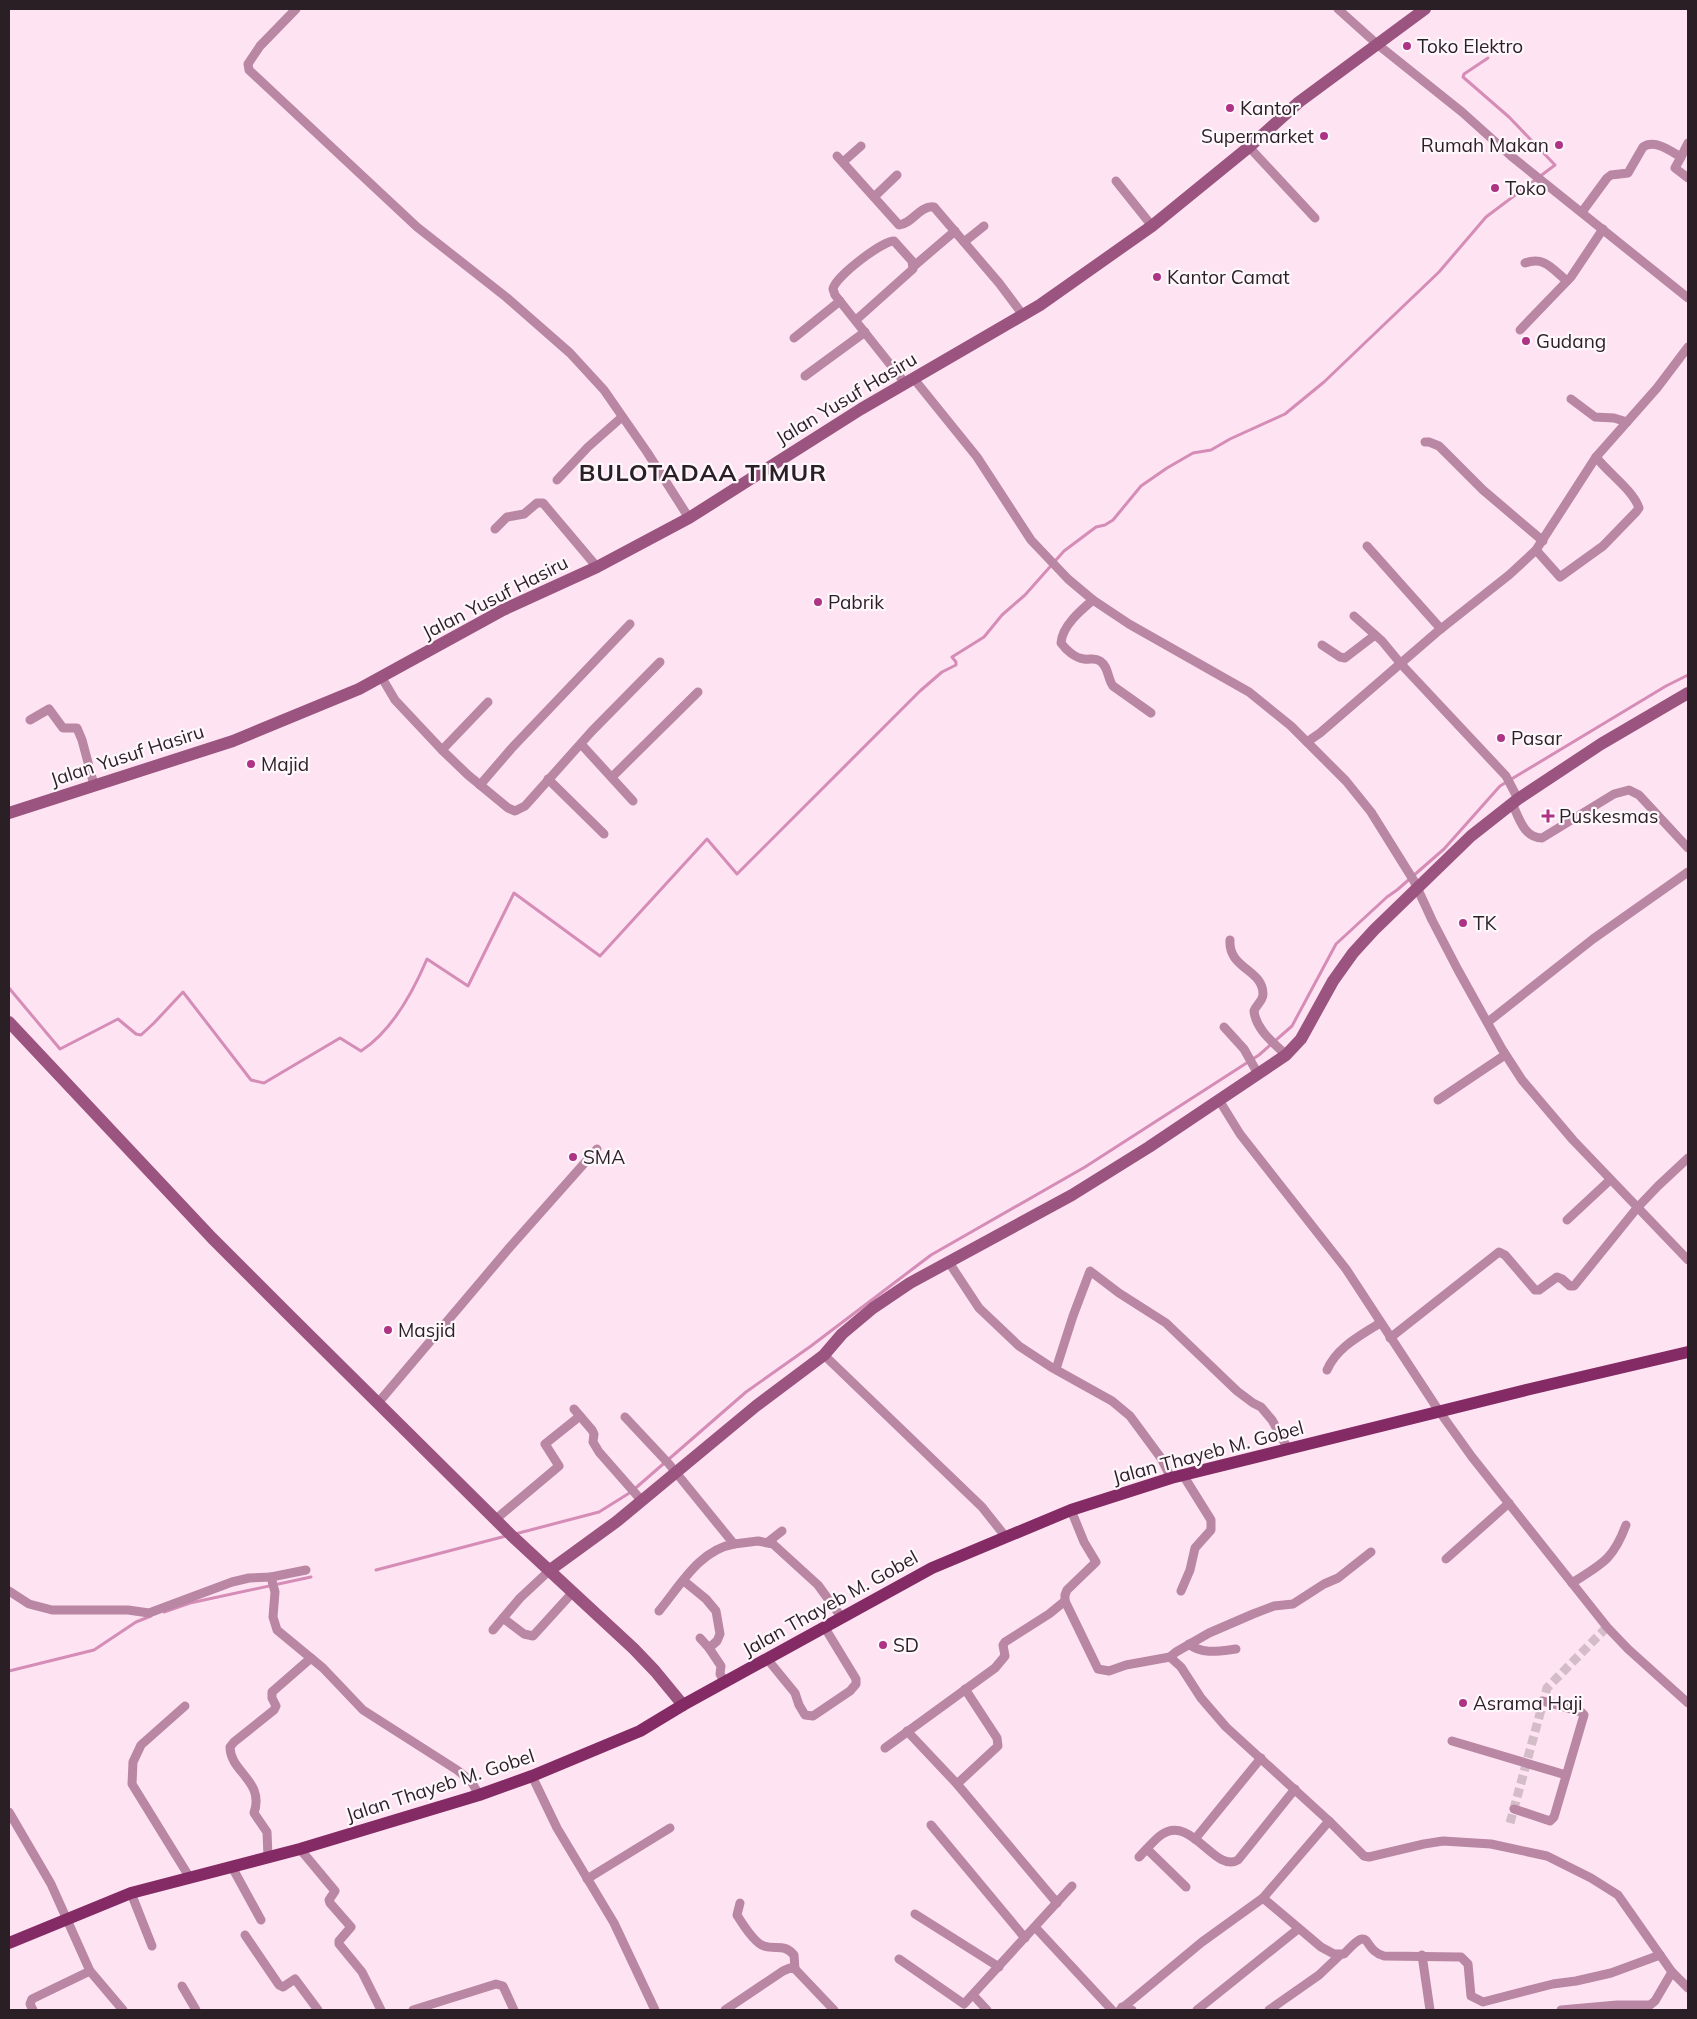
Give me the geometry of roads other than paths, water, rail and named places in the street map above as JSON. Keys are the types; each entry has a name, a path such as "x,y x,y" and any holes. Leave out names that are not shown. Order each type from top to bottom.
{"main road":[{"name":"Jalan Thayeb M. Gobel","path":"9,1943 131,1893 300,1849 479,1796 532,1776 640,1731 683,1705 768,1660 932,1568 1070,1510 1177,1477 1288,1448 1688,1352"}],"street":[{"path":"296,9 260,46 248,64 249,70 417,227 544,328 570,353 604,390 648,452 689,518"},
{"path":"1338,9 1377,44 1462,112 1511,156 1688,298"},
{"name":"Jalan Yusuf Hasiru","path":"9,813 233,740 382,678 504,610 597,566 689,518 910,381 1047,300 1152,226 1249,147 1299,102 1425,9"},
{"path":"1688,143 1675,168 1688,178"},
{"path":"1582,212 1607,178 1612,175 1628,174 1647,145 1656,144 1681,157"},
{"path":"861,146 840,159 899,225 905,224 926,207 931,206 955,231 1023,315"},
{"path":"1249,147 1315,218"},
{"path":"874,197 897,175"},
{"path":"1116,181 1152,226"},
{"path":"964,242 984,226"},
{"path":"1520,330 1566,281 1603,229"},
{"path":"856,320 955,231"},
{"path":"914,266 897,242 890,241 862,260 835,282 833,289 840,301 865,332 978,456 1031,540 1068,579 1129,624 1249,692 1274,711 1346,781 1371,812 1416,884 1432,920 1505,1055 1535,1097 1610,1180 1688,1260"},
{"path":"1525,263 1540,260 1566,281"},
{"path":"794,338 840,301"},
{"path":"805,376 865,332"},
{"path":"1307,742 1320,733 1441,629 1509,575 1536,550 1596,457 1657,388 1688,347"},
{"path":"1571,399 1595,418 1614,418 1627,422"},
{"path":"557,480 588,446 622,417"},
{"path":"1425,442 1439,446 1484,490 1543,541"},
{"path":"1536,550 1560,577 1603,546 1636,512 1638,508 1634,498 1606,470 1596,457"},
{"path":"495,529 507,517 524,514 537,503 544,503 597,566"},
{"path":"1366,546 1441,629"},
{"path":"1094,600 1073,620 1065,631 1061,643 1064,648 1076,656 1085,659 1093,658 1102,662 1113,686 1151,713"},
{"path":"1354,616 1382,641 1509,780 1527,833 1537,838 1542,838 1614,794 1629,790 1639,795 1688,848"},
{"path":"480,785 511,749 630,624"},
{"path":"1322,645 1340,657 1345,658 1375,634"},
{"path":"382,678 395,700 442,750 480,785 508,808 515,811 525,806 548,778 660,662"},
{"path":"612,777 698,692"},
{"path":"492,1630 520,1598 636,1494 824,1355 842,1334 873,1308 910,1282 1072,1195 1149,1147 1218,1100 1253,1066 1286,1055 1301,1039 1333,981 1353,952 1416,884 1515,801 1601,744 1688,693"},
{"path":"442,750 488,702"},
{"path":"30,720 49,709 63,728 77,728 94,785"},
{"path":"581,744 633,801"},
{"path":"548,778 604,834"},
{"path":"1488,1022 1592,940 1688,872"},
{"path":"1230,940 1230,953 1252,974 1263,992 1263,998 1255,1008 1254,1015 1272,1042 1286,1055"},
{"path":"9,1022 212,1238 509,1533 655,1670 683,1705"},
{"path":"1224,1027 1244,1049 1253,1066"},
{"path":"1438,1100 1505,1055"},
{"path":"1218,1100 1240,1134 1338,1257 1439,1411 1508,1503 1607,1627 1688,1704"},
{"path":"378,1403 510,1247 597,1149"},
{"path":"1390,1338 1499,1252 1505,1255 1535,1290 1539,1290 1557,1277 1570,1286 1574,1286 1637,1208 1688,1158"},
{"path":"1567,1220 1610,1180"},
{"path":"948,1261 979,1308 1019,1346 1056,1370 1112,1401 1125,1411 1211,1520 1212,1525 1208,1535 1195,1548 1190,1570 1180,1591"},
{"path":"1056,1370 1090,1271 1118,1293 1166,1323 1237,1391 1262,1407 1288,1448"},
{"path":"1327,1370 1331,1361 1343,1347 1380,1323"},
{"path":"824,1355 849,1381 942,1467 982,1507 1006,1536"},
{"path":"496,1519 559,1466 545,1444 577,1412 593,1432 593,1442 599,1452 636,1494"},
{"path":"625,1417 662,1457 734,1544"},
{"path":"1446,1559 1508,1503"},
{"path":"1070,1510 1084,1542 1096,1562 1068,1590 1065,1595 1065,1601 1098,1669 1109,1672 1136,1662 1170,1657 1189,1644 1253,1614 1274,1606 1293,1604 1345,1573 1371,1552"},
{"path":"1572,1583 1608,1560 1622,1538 1626,1525"},
{"path":"768,1542 782,1531"},
{"path":"660,1611 696,1564 717,1550 734,1544 768,1542 777,1547 818,1585 842,1618"},
{"path":"9,1591 29,1604 52,1610 128,1610 149,1613 232,1582 249,1578 273,1584 306,1570"},
{"path":"684,1581 706,1599 716,1611 720,1634 717,1641 709,1648"},
{"path":"273,1584 273,1617 277,1630 311,1658 363,1710 457,1770 471,1781 479,1796"},
{"path":"503,1618 524,1634 534,1636 573,1592"},
{"path":"885,1748 1001,1663 1005,1656 1003,1645 1005,1642 1049,1614 1065,1601"},
{"path":"768,1660 795,1693 805,1715 813,1716 850,1691 856,1684 856,1679 825,1628"},
{"path":"700,1638 721,1666 720,1674 725,1682"},
{"path":"1189,1644 1199,1651 1236,1649"},
{"path":"1170,1657 1181,1667 1201,1698 1226,1727 1295,1789 1366,1857 1444,1841 1490,1844 1547,1856 1591,1878 1618,1895 1672,1972 1688,1988"},
{"path":"268,1857 267,1832 254,1813 256,1804 252,1786 232,1758 230,1747 274,1710 276,1706 272,1698 272,1692 311,1658"},
{"path":"957,1784 998,1746 997,1738 965,1688"},
{"path":"1514,1809 1551,1820 1556,1813 1584,1715 1577,1710 1543,1701"},
{"path":"185,1706 141,1745 133,1762 132,1784 190,1878"},
{"path":"907,1731 957,1784 1057,1903"},
{"path":"1452,1741 1566,1775"},
{"path":"1195,1839 1261,1758"},
{"path":"532,1776 557,1828 614,1923 655,2010"},
{"path":"1139,1856 1162,1834 1172,1830 1182,1831 1225,1861 1234,1862 1238,1860 1295,1789"},
{"path":"9,1812 51,1884 90,1971 122,2010"},
{"path":"1121,2009 1202,1942 1263,1898 1329,1821"},
{"path":"931,1825 1026,1938"},
{"path":"588,1879 670,1828"},
{"path":"300,1849 336,1892 329,1900 330,1903 351,1927 339,1944 362,1972 381,2010"},
{"path":"1147,1849 1186,1887"},
{"path":"232,1867 261,1920"},
{"path":"899,1959 964,2004 1072,1886"},
{"path":"131,1893 152,1946"},
{"path":"1263,1898 1328,1952 1344,1954 1356,1940 1366,1939 1375,1952 1384,1956 1422,1955 1464,1958 1468,1964 1471,1996 1478,2001 1488,2002 1553,1984 1611,1973 1660,1955"},
{"path":"740,1903 737,1915 748,1932 764,1946 787,1948 794,1955 795,1969 834,2010"},
{"path":"916,1914 999,1967"},
{"path":"1035,1927 1112,2010"},
{"path":"1196,2010 1298,1929"},
{"path":"245,1935 279,1985 283,1987 295,1979 318,2010"},
{"path":"1269,2010 1319,1975 1340,1954"},
{"path":"1422,1955 1430,2010"},
{"path":"725,2010 783,1971 790,1968 795,1969"},
{"path":"33,2010 30,2004 32,2000 90,1971"},
{"path":"1561,2010 1617,2004 1650,2005 1655,2001 1672,1972"},
{"path":"413,2010 496,1984 504,1986 514,2010"},
{"path":"182,1986 196,2010"},
{"path":"973,1995 987,2010"},
{"path":"1121,2009 1132,2010"}],"waterway":[{"path":"9,988 60,1049 118,1019 136,1034 141,1035 183,992 251,1080 264,1083 340,1038 361,1051 372,1043 392,1022 400,1010 427,959 468,986 514,893 600,956 707,839 737,874 920,691 942,672 956,665 952,657 984,637 1002,615 1025,595 1064,551 1096,527 1105,525 1113,520 1141,486 1167,468 1193,453 1211,450 1230,439 1285,414 1324,382 1439,272 1486,217 1555,165 1509,117 1463,77 1464,74 1488,58"},
{"path":"515,1534 599,1512 631,1492 746,1392 811,1346 931,1255 1085,1167 1259,1055 1292,1026 1336,944 1387,897 1444,849 1500,786 1666,686 1688,675"},
{"path":"376,1570 506,1536"},
{"path":"164,1612 190,1603 311,1577"},
{"path":"9,1671 94,1650 136,1622 151,1616"}],"tunnel":[{"path":"1510,1823 1547,1688 1607,1627"}],"place":[{"name":"Toko Elektro","path":"1407,46"},
{"name":"Kantor","path":"1230,108"},
{"name":"Supermarket","path":"1324,136"},
{"name":"Rumah Makan","path":"1559,145"},
{"name":"Toko","path":"1495,188"},
{"name":"Kantor Camat","path":"1157,277"},
{"name":"Gudang","path":"1526,341"},
{"name":"Pabrik","path":"818,602"},
{"name":"Pasar","path":"1501,738"},
{"name":"Majid","path":"251,764"},
{"name":"Puskesmas","path":"1548,816"},
{"name":"TK","path":"1463,923"},
{"name":"SMA","path":"573,1157"},
{"name":"Masjid","path":"388,1330"},
{"name":"SD","path":"883,1645"},
{"name":"Asrama Haji","path":"1463,1703"}],"district":[{"name":"BULOTADAA TIMUR","path":"703,472"}]}
